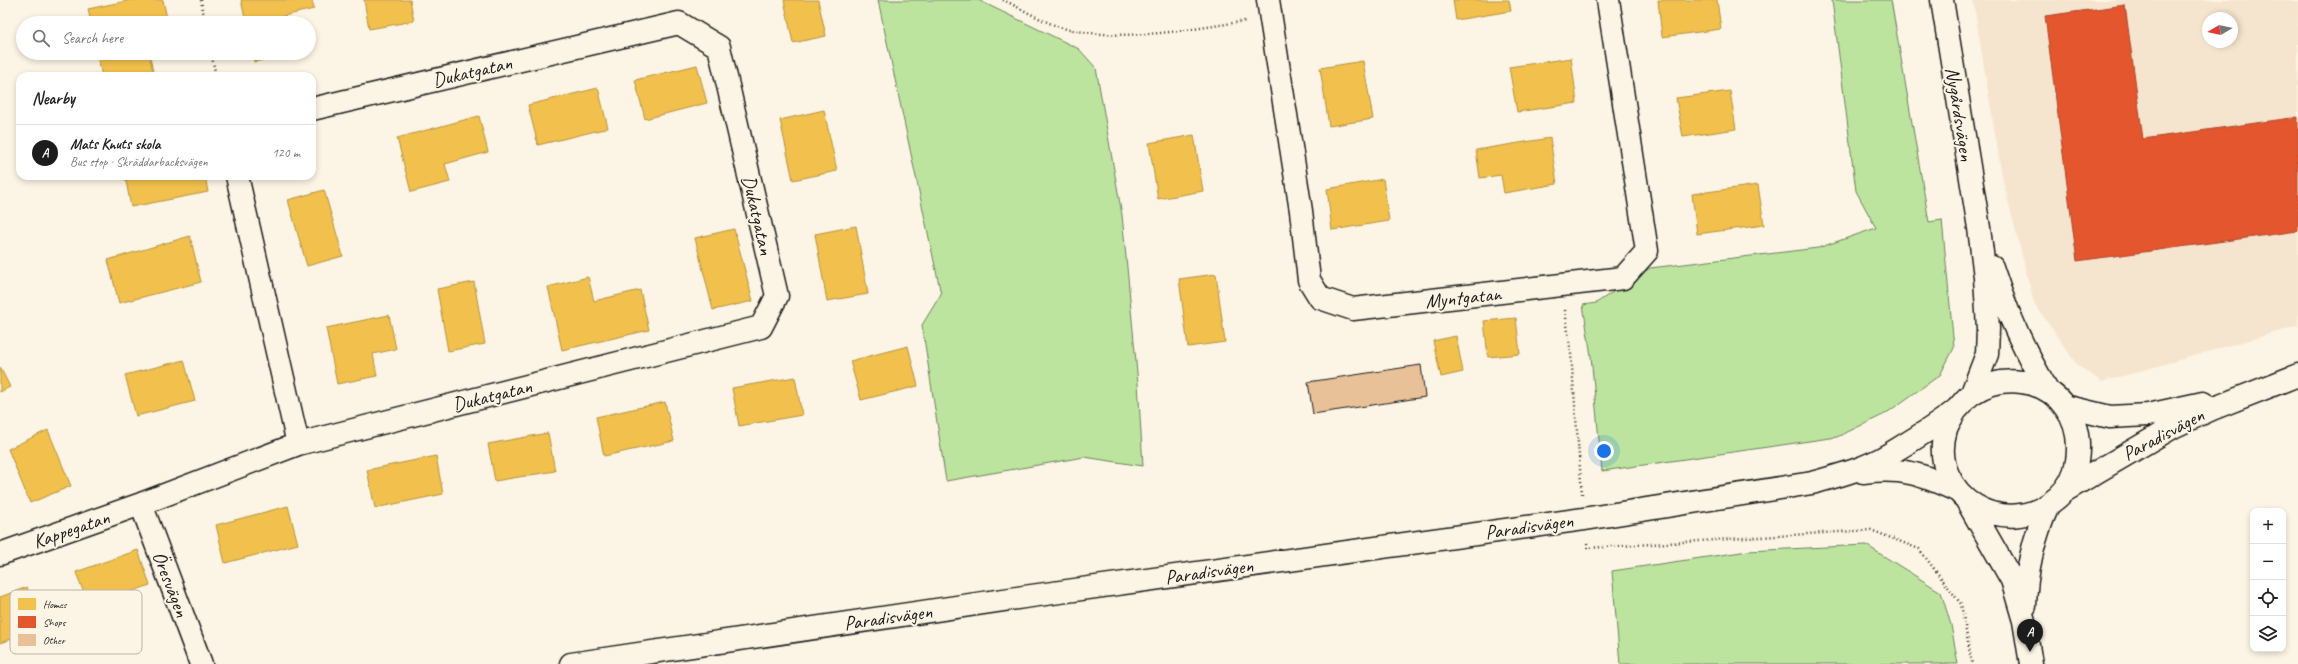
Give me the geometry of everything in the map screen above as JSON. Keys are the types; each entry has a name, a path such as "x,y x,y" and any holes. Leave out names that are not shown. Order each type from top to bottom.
{"street":[{"name":"Myntgatan","path":"1269,8 1301,211 1309,280 1320,298 1353,309 1623,278 1647,251 1608,0"},
{"name":"Nygårdsvägen","path":"1942,0 1979,228 1985,277 1988,329 1987,354 1972,393"},
{"name":"Dukatgatan","path":"141,504 298,444 761,327 777,296 719,47 680,23 316,108"},
{"path":"238,180 298,444"},
{"name":"Nygårdsvägen","path":"1979,228 2009,316 2025,353 2048,391"},
{"name":"Paradisvägen","path":"2065,491 2173,427 2266,387 2298,376"},
{"path":"1962,495 1984,511 2006,517 2028,515 2048,506 2065,491 2076,471 2079,448 2076,426 2064,406 2048,391 2029,383 2009,381 1990,384 1972,393 1956,410 1946,429 1943,451 1948,472 2012,580 2024,621 2032,664"},
{"name":"Paradisvägen","path":"2064,406 2110,417 2148,415 2208,402 2266,387"},
{"name":"Paradisvägen","path":"571,664 1016,598 1584,519 1812,483 1845,473 1887,456 1956,410"},
{"name":"Paradisvägen","path":"1845,473 1881,470 1908,471 1962,495"},
{"name":"Kappegatan","path":"0,553 141,504"},
{"name":"Öresvägen","path":"141,504 201,664"},
{"path":"2024,621 2030,556 2036,532 2048,506"}],"path":[{"path":"201,0 204,16"},
{"path":"1003,0 1066,28 1114,36 1161,34 1269,8"},
{"path":"213,60 215,72"}],"shaded area":[{"path":"1973,0 2298,0 2298,326 2102,382 2077,365 2034,303 2002,177"}],"green space":[{"path":"878,0 978,0 1079,49 1096,68 1122,215 1138,383 1143,466 1084,457 946,481 922,325 941,294"},
{"path":"1832,0 1891,0 1929,222 1942,220 1954,348 1940,375 1885,414 1837,437 1602,471 1591,356 1583,305 1596,303 1650,268 1818,248 1876,228 1856,191"},
{"path":"1866,545 1941,592 1951,625 1958,664 1620,664 1612,571 1748,551"}],"building: Homes":[{"path":"131,0 163,0 166,16 90,16 88,9"},
{"path":"241,0 312,0 314,9 283,16 244,16"},
{"path":"364,0 410,0 414,21 369,29"},
{"path":"784,0 818,0 826,36 793,43"},
{"path":"1453,0 1509,0 1511,11 1456,20"},
{"path":"1658,0 1717,0 1721,29 1662,37"},
{"path":"1571,58 1577,103 1517,112 1509,67"},
{"path":"99,60 151,60 153,72 101,72"},
{"path":"1363,61 1373,119 1329,126 1320,68"},
{"path":"697,65 707,103 645,119 635,80"},
{"path":"598,88 608,128 538,145 528,105"},
{"path":"1730,91 1736,129 1683,137 1676,98"},
{"path":"824,110 837,171 793,180 780,120"},
{"path":"479,116 488,152 445,164 450,182 411,192 397,138"},
{"path":"1194,135 1203,191 1158,199 1149,143"},
{"path":"1550,138 1557,184 1504,193 1501,175 1480,178 1476,150"},
{"path":"1383,179 1389,221 1332,230 1327,189"},
{"path":"126,180 206,180 208,192 131,207"},
{"path":"1758,185 1764,225 1697,234 1692,194"},
{"path":"324,190 343,256 307,266 288,200"},
{"path":"856,226 868,294 827,301 815,234"},
{"path":"734,229 753,301 713,310 695,238"},
{"path":"190,236 201,282 119,303 108,260"},
{"path":"1216,274 1225,342 1188,347 1179,279"},
{"path":"588,277 594,301 640,290 649,330 562,350 548,287"},
{"path":"474,282 485,344 448,351 437,289"},
{"path":"389,315 396,349 373,354 377,376 337,384 326,328"},
{"path":"1516,318 1520,354 1488,357 1484,321"},
{"path":"1456,336 1463,372 1441,377 1433,341"},
{"path":"908,346 918,386 861,400 850,361"},
{"path":"184,360 195,401 136,416 125,375"},
{"path":"0,367 10,387 0,392"},
{"path":"795,377 802,415 739,426 732,388"},
{"path":"665,402 674,441 604,456 596,417"},
{"path":"48,430 71,486 30,503 8,449"},
{"path":"548,433 555,471 495,481 488,444"},
{"path":"436,456 443,494 375,508 367,470"},
{"path":"288,506 298,544 225,563 216,525"},
{"path":"138,550 150,585 136,590 83,590 76,572"},
{"path":"27,587 28,590 19,590"},
{"path":"10,593 10,639 0,643 0,597"}],"building: Shops":[{"path":"2125,5 2143,139 2298,117 2298,231 2077,261 2045,16"}],"building: Other":[{"path":"1421,365 1425,397 1313,414 1308,382"}],"place":[{"name":"Mats Knuts skola","path":"2030,652"}]}
